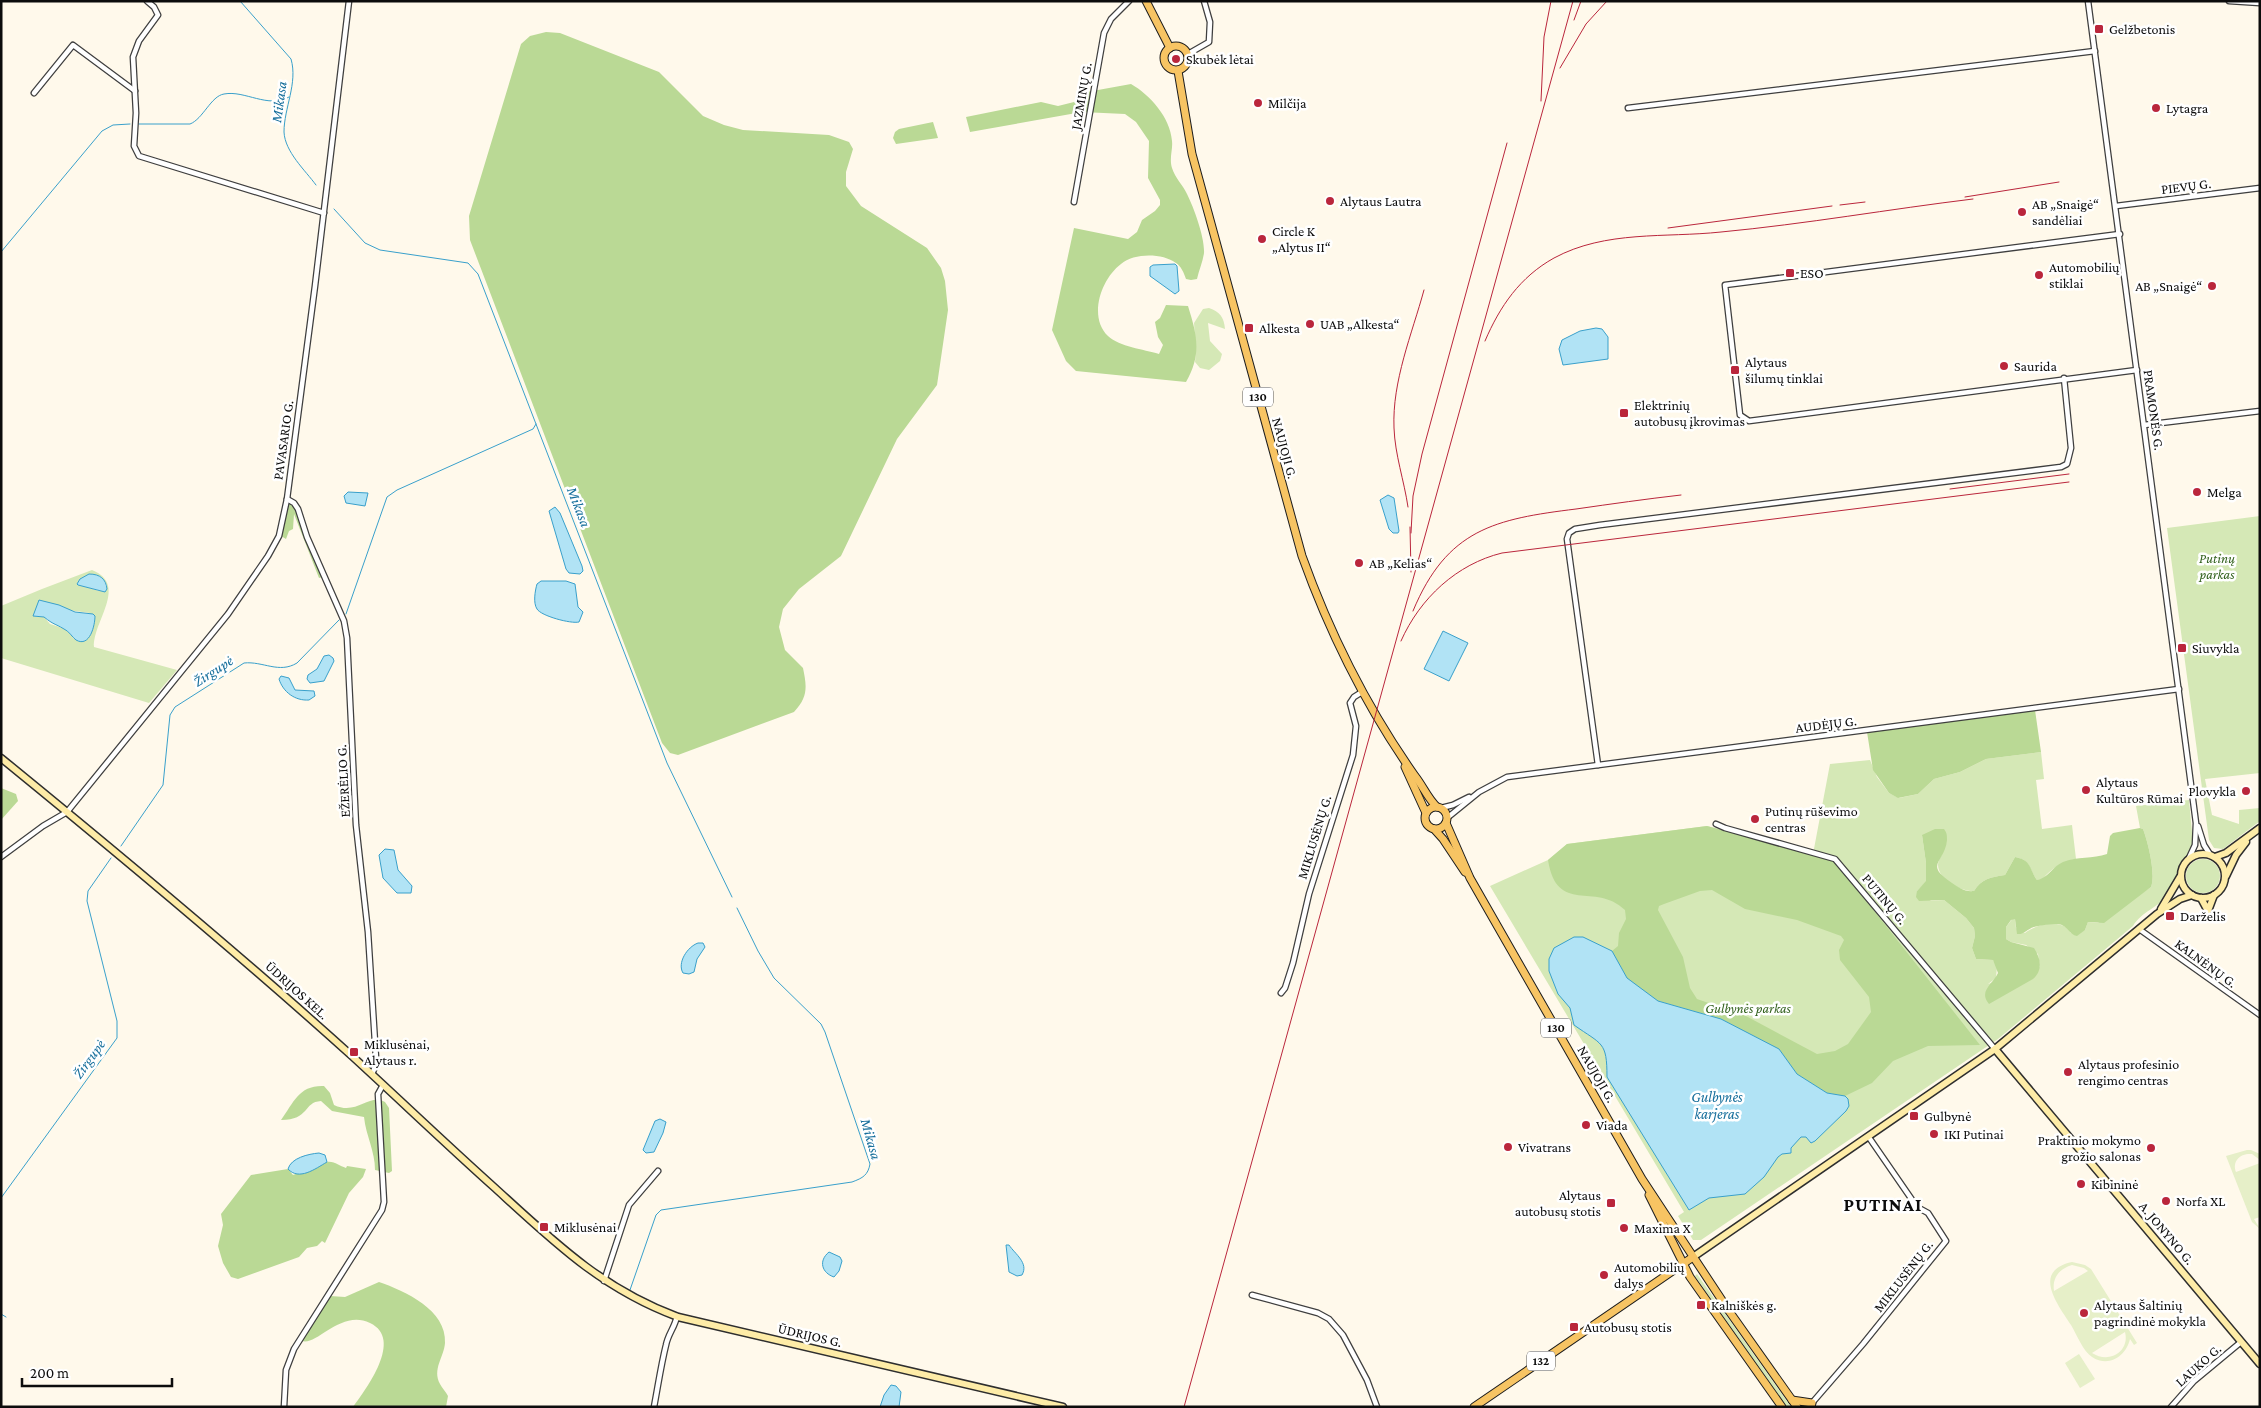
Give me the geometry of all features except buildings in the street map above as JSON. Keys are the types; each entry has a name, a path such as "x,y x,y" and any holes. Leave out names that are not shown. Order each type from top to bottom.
{"main road":[{"name":"130","path":"1146,1 1170,48 1165,53 1166,64 1171,69 1178,70"},
{"path":"1170,48 1180,47 1188,54 1187,64 1178,70"},
{"name":"NAUJOJI G.","path":"1178,70 1192,154 1295,532 1329,626 1362,692 1401,757 1439,808"},
{"name":"NAUJOJI G.","path":"1401,757 1426,813"},
{"name":"ŪDRIJOS KEL.","path":"1,758 262,976 566,1252"},
{"path":"1426,813 1431,808 1439,808"},
{"name":"130","path":"1439,808 1445,812 1447,820"},
{"name":"130","path":"1426,813 1426,823 1434,829"},
{"path":"1434,829 1441,828 1447,820"},
{"name":"NAUJOJI G.","path":"1447,820 1470,878"},
{"path":"2157,914 2174,890 2183,866 2189,858 2200,854 2213,857 2226,853 2248,839 2260,828"},
{"name":"NAUJOJI G.","path":"1434,829 1470,878 1642,1179 1797,1407"},
{"path":"2180,876 2183,887 2192,895 2201,898 2214,895 2221,889 2236,855 2248,839"},
{"path":"2213,857 2223,867 2224,880"},
{"path":"1693,1256 1995,1050 2157,914 2180,899 2192,895"},
{"path":"2201,898 2208,911 2214,895"},
{"name":"A. JONYNO G.","path":"1995,1050 2260,1364"},
{"name":"NAUJOJI G.","path":"1642,1179 1682,1264 1782,1407"},
{"name":"ŪDRIJOS G.","path":"566,1252 604,1281 639,1301 677,1316 1064,1407"},
{"name":"132","path":"1474,1407 1693,1256"},
{"path":"1792,1400 1812,1405"}],"street":[{"path":"146,1 154,7 158,14 135,49 135,150 142,158 324,213"},
{"name":"PAVASARIO G.","path":"67,812 228,614 268,556 282,525 324,213 349,1"},
{"name":"JAZMINŲ G.","path":"1074,202 1104,32 1110,19 1129,1"},
{"path":"1188,54 1209,42 1210,22 1204,1"},
{"name":"PRAMONĖS G.","path":"2088,1 2196,823"},
{"path":"2229,1 2260,4"},
{"path":"34,93 73,45 135,91"},
{"path":"1628,108 2095,51"},
{"name":"PIEVŲ G.","path":"2116,206 2260,188"},
{"path":"2120,234 1725,285 1740,415 1749,421 2064,378 2137,370"},
{"path":"1598,765 1567,539 1569,534 1575,529 2061,467 2067,464 2071,448 2064,378"},
{"path":"2144,425 2260,411"},
{"name":"EŽERĖLIO G.","path":"287,499 294,503 298,509 307,537 344,621 347,638 356,825 368,932 376,1058 376,1067 372,1074"},
{"name":"AUDĖJŲ G.","path":"1439,808 1453,805 1507,778 2179,689"},
{"name":"MIKLUSĖNŲ G.","path":"1280,992 1285,988 1293,963 1312,886 1338,795 1353,755 1356,726 1350,703 1354,697 1362,692"},
{"name":"AUDĖJŲ G.","path":"1447,820 1479,792"},
{"path":"1,857 43,826 67,812"},
{"path":"2196,823 2204,845 2213,857"},
{"path":"2189,858 2195,845 2196,823"},
{"name":"PUTINŲ G.","path":"1716,824 1835,859 1995,1050"},
{"name":"KALNĖNŲ G.","path":"2139,929 2260,1015"},
{"path":"284,1407 286,1370 294,1349 382,1210 384,1202 378,1094 383,1085"},
{"name":"MIKLUSĖNŲ G.","path":"1812,1405 1864,1344 1946,1241 1928,1213 1917,1207 1868,1136"},
{"path":"604,1281 629,1205 658,1172"},
{"path":"1252,1295 1318,1313 1329,1319 1341,1332 1367,1380 1377,1407"},
{"path":"654,1407 669,1333 675,1326 677,1316"},
{"name":"LAUKO G.","path":"2170,1407 2198,1378 2241,1342"}],"green space":[{"path":"546,32 560,33 659,72 703,116 724,125 743,130 829,135 849,142 853,149 846,172 846,186 861,206 927,248 941,268 945,281 948,310 937,385 897,439 841,556 799,589 783,609 779,627 785,650 803,668 806,686 799,707 794,712 678,755 670,753 662,743 470,240 469,216 521,44 530,36"},
{"path":"1131,84 1152,101 1163,115 1167,124 1172,141 1172,168 1187,194 1196,215 1203,239 1204,253 1197,279 1191,280 1186,279 1178,264 1163,257 1140,256 1127,260 1114,271 1103,288 1098,309 1099,319 1102,328 1113,340 1159,354 1163,345 1158,337 1155,322 1160,318 1166,305 1188,306 1196,335 1196,353 1186,382 1076,371 1066,361 1052,330 1074,228 1128,239 1137,232 1142,220 1160,205 1160,200 1148,178 1149,141 1136,122 1125,114 1082,112 970,132 966,117 1041,102 1058,106 1078,101 1087,92"},
{"path":"933,122 938,138 896,144 893,138 895,132 899,129"},
{"path":"1209,308 1221,316 1225,329 1208,323 1210,341 1222,354 1220,361 1209,370 1200,368 1195,362 1194,323 1203,309"},
{"path":"289,503 295,505 323,577 319,578 294,514 293,529 289,531 286,539 281,536"},
{"name":"Putinų parkas","path":"2260,516 2260,773 2205,779 2212,815 2239,824 2239,810 2260,808 2260,821 2223,849 2214,848 2209,840 2167,528"},
{"path":"92,570 103,577 108,585 109,594 98,626 94,647 177,670 149,703 1,658 1,606","holes":["100,576 107,585 99,591 77,584","59,605 68,610 90,613 74,639 66,629 50,624 44,617 35,617"]},
{"path":"2035,710 2041,752 1986,759 1960,772 1934,779 1918,794 1898,798 1889,793 1873,770 1867,732"},
{"name":"Gulbynės parkas","path":"2041,752 2044,779 2036,780 2042,829 2072,825 2076,859 2062,864 2049,872 2043,879 2037,880 2027,863 2015,857 2005,875 1987,879 1974,891 1967,890 1953,885 1941,875 1938,862 1942,855 1922,835 1926,863 1926,882 1917,891 1931,901 1944,900 1966,918 1974,928 1975,936 1972,948 1976,959 1993,960 1997,967 1996,978 1988,984 2040,967 2038,954 2026,945 2006,939 2006,927 2013,918 2015,919 2016,928 2025,933 2036,927 2049,924 2062,925 2071,933 2085,930 2088,922 2098,923 2151,887 2153,874 2151,858 2143,829 2140,828 2136,806 2189,800 2193,843 2169,894 1998,1039 1701,1240 1693,1240 1678,1216 1684,1212 1490,886 1548,860 1567,844 1707,826 1813,854 1830,764 1870,760 1877,777 1889,793 1899,798 1918,794 1934,779 1960,772 1986,759"},
{"path":"1,788 16,794 18,801 1,820"},
{"path":"1707,826 1834,860 1980,1045 1928,1046 1893,1061 1872,1083 1845,1096 1827,1093 1797,1074 1779,1049 1721,1019 1658,1001 1643,992 1627,978 1612,951 1618,946 1619,933 1626,919 1625,910 1613,902 1602,898 1568,893 1560,887 1553,877 1548,860 1567,844","holes":["1712,890 1745,909 1797,920 1841,936 1844,940 1839,950 1840,960 1869,997 1871,1012 1848,1044 1835,1051 1817,1054 1746,1016 1697,999 1690,988 1683,957 1658,910 1659,906 1700,891"]},
{"path":"1935,829 1944,829 1947,835 1945,848 1937,867 1939,872 1957,886 1965,890 1974,891 1987,879 2005,875 2015,857 2027,863 2037,880 2044,877 2063,862 2107,854 2110,836 2113,833 2143,829 2151,858 2153,874 2151,887 2104,923 2088,922 2085,930 2077,936 2064,926 2058,924 2037,926 2022,934 2017,934 2015,919 2011,920 2006,927 2006,939 2034,948 2038,956 2040,968 2033,979 1989,1004 1985,995 1986,991 1998,973 1993,960 1976,959 1972,948 1975,936 1974,928 1966,918 1944,900 1919,901 1916,897 1917,891 1926,881 1926,863 1922,835"},
{"path":"2203,859 2210,860 2215,864 2219,869 2219,883 2215,888 2210,892 2203,893 2196,892 2191,888 2187,883 2186,876 2187,869 2191,864 2196,860"},
{"path":"316,1086 324,1086 330,1093 334,1105 342,1108 356,1107 374,1100 385,1102 389,1108 392,1171 389,1173 375,1170 374,1156 364,1117 332,1111 321,1101 311,1104 297,1117 281,1120 294,1101 303,1092"},
{"path":"2247,1150 2260,1154 2260,1160 2252,1154 2244,1155 2238,1158 2235,1168 2236,1172 2260,1163 2260,1217 2254,1219 2260,1229 2252,1222 2226,1156"},
{"path":"327,1162 346,1168 347,1166 366,1169 363,1177 349,1193 325,1243 322,1241 317,1246 307,1248 299,1257 238,1279 231,1277 223,1263 218,1246 223,1225 221,1214 251,1175 288,1169 293,1175"},
{"path":"2072,1262 2085,1265 2091,1269 2137,1343 2134,1345 2130,1339 2125,1351 2110,1361 2098,1360 2089,1354 2060,1308 2051,1289 2050,1281 2053,1273 2060,1266","holes":["2072,1265 2088,1271 2054,1291 2054,1282 2057,1275 2063,1269","2125,1332 2126,1339 2124,1345 2117,1354 2105,1357 2092,1353"]},
{"path":"1697,1274 1791,1407 1787,1407 1695,1276"},
{"path":"379,1282 412,1297 432,1312 439,1321 444,1331 445,1343 437,1373 440,1384 448,1396 446,1407 353,1407 373,1377 383,1352 384,1340 380,1330 370,1323 359,1320 349,1321 308,1341 302,1341 330,1296 345,1297"},
{"path":"2079,1354 2095,1379 2080,1388 2065,1363"}],"water":[{"path":"1175,264 1177,266 1179,291 1175,294 1150,276 1150,267 1153,265"},
{"path":"1596,328 1602,329 1608,337 1608,359 1563,365 1559,349 1562,340 1580,331"},
{"path":"348,492 368,493 365,506 346,503 344,496"},
{"path":"1388,495 1394,498 1398,533 1393,533 1389,529 1380,500"},
{"path":"555,507 560,513 582,566 583,571 580,574 569,573 566,569 549,511"},
{"path":"89,574 96,575 104,580 107,589 105,592 77,584 80,579"},
{"path":"541,581 566,581 575,584 578,607 583,612 579,622 556,619 537,609 535,593 537,584"},
{"path":"39,600 59,605 75,612 93,614 95,616 91,634 85,641 81,642 76,640 66,630 44,617 33,616"},
{"path":"1443,631 1468,643 1449,681 1424,669"},
{"path":"329,655 334,661 324,681 310,683 307,679 308,675 317,669 324,656"},
{"path":"281,676 289,678 295,690 314,691 315,696 309,700 304,700 290,695 281,684 279,679"},
{"path":"385,849 394,850 398,870 412,886 411,893 397,893 383,878 379,855"},
{"name":"Gulbynės karjeras","path":"1574,937 1583,937 1612,951 1627,978 1658,1001 1721,1019 1779,1049 1797,1074 1827,1093 1845,1096 1848,1099 1849,1106 1846,1111 1815,1141 1811,1143 1806,1137 1801,1137 1791,1148 1791,1153 1782,1154 1778,1157 1764,1177 1745,1194 1709,1198 1689,1210 1607,1077 1606,1056 1601,1045 1574,1025 1570,1008 1558,994 1549,971 1549,959 1554,948"},
{"path":"698,943 703,943 705,947 697,959 694,972 689,974 683,973 681,965 684,956 690,948"},
{"path":"660,1119 666,1122 663,1133 654,1152 646,1153 643,1150 655,1121"},
{"path":"319,1153 325,1155 327,1162 307,1173 297,1174 288,1169 296,1159"},
{"path":"1006,1245 1009,1245 1023,1263 1024,1271 1022,1275 1017,1276 1009,1272"},
{"path":"829,1252 840,1257 842,1261 839,1271 834,1277 824,1270 823,1266 823,1259"},
{"path":"891,1385 896,1386 901,1392 899,1407 880,1407 884,1395"}],"waterway":[{"name":"Mikasa","path":"240,1 291,59 293,77 285,123 285,139 292,154 316,185"},
{"path":"139,124 190,124 215,99 224,94 240,94 273,101 289,97"},
{"path":"1,252 102,131 113,125 130,124"},
{"name":"Mikasa","path":"334,209 365,243 380,250 468,263 478,274 667,763 732,897"},
{"name":"Žirgupė","path":"346,614 387,497 397,490 533,429 536,424"},
{"name":"Žirgupė","path":"121,846 163,785 170,715 175,707 244,663 277,667 290,666 297,663 339,620"},
{"name":"Žirgupė","path":"1,1198 117,1038 117,1021 87,901 88,891 111,858"},
{"name":"Mikasa","path":"630,1290 656,1215 661,1210 852,1182 864,1176 869,1168 870,1164 821,1024 774,978 758,951 737,908"},
{"path":"1,1314 6,1317"}],"railway":[{"path":"1541,101 1544,37 1551,1"},
{"path":"1184,1407 1573,1"},
{"path":"1574,20 1581,1"},
{"path":"1560,68 1586,24 1607,1"},
{"path":"1411,533 1413,496 1422,454 1507,143"},
{"path":"1965,197 2059,182"},
{"path":"1485,341 1504,304 1531,274 1554,258 1594,243 1636,237 1753,229 1973,199"},
{"path":"1840,205 1865,202"},
{"path":"1668,228 1832,206"},
{"path":"1408,507 1396,448 1394,410 1399,375 1424,290"},
{"path":"1950,489 2069,474"},
{"path":"1401,641 1418,611 1442,585 1470,565 1502,553 2069,482"},
{"path":"1413,611 1426,583 1441,562 1458,545 1477,533 1498,524 1547,513 1681,495"},
{"path":"1410,527 1411,572"}],"place":[{"name":"Gelžbetonis","path":"2099,29"},
{"name":"Skubėk lėtai","path":"1176,59"},
{"name":"Milčija","path":"1258,103"},
{"name":"Lytagra","path":"2156,108"},
{"name":"Alytaus Lautra","path":"1330,201"},
{"name":"AB „Snaigė“ sandėliai","path":"2022,212"},
{"name":"Circle K „Alytus II“","path":"1262,239"},
{"name":"ESO","path":"1790,273"},
{"name":"Automobilių stiklai","path":"2039,275"},
{"name":"AB „Snaigė“","path":"2212,286"},
{"name":"UAB „Alkesta“","path":"1310,324"},
{"name":"Alkesta","path":"1249,328"},
{"name":"Saurida","path":"2004,366"},
{"name":"Alytaus šilumų tinklai","path":"1735,370"},
{"name":"Elektrinių autobusų įkrovimas","path":"1624,413"},
{"name":"Melga","path":"2197,492"},
{"name":"AB „Kelias“","path":"1359,563"},
{"name":"Siuvykla","path":"2182,648"},
{"name":"Alytaus Kultūros Rūmai","path":"2086,790"},
{"name":"Plovykla","path":"2246,791"},
{"name":"Putinų rūševimo centras","path":"1755,819"},
{"name":"Darželis","path":"2170,916"},
{"name":"Miklusėnai, Alytaus r.","path":"354,1052"},
{"name":"Alytaus profesinio rengimo centras","path":"2068,1072"},
{"name":"Gulbynė","path":"1914,1116"},
{"name":"Viada","path":"1586,1125"},
{"name":"IKI Putinai","path":"1934,1134"},
{"name":"Vivatrans","path":"1508,1147"},
{"name":"Praktinio mokymo grožio salonas","path":"2151,1148"},
{"name":"Kibininė","path":"2081,1184"},
{"name":"Norfa XL","path":"2166,1201"},
{"name":"Alytaus autobusų stotis","path":"1611,1203"},
{"name":"Miklusėnai","path":"544,1227"},
{"name":"Maxima X","path":"1624,1228"},
{"name":"Automobilių dalys","path":"1604,1275"},
{"name":"Kalniškės g.","path":"1701,1305"},
{"name":"Alytaus Šaltinių pagrindinė mokykla","path":"2084,1313"},
{"name":"Autobusų stotis","path":"1574,1327"}],"district":[{"name":"PUTINAI","path":"1883,1204"}]}
